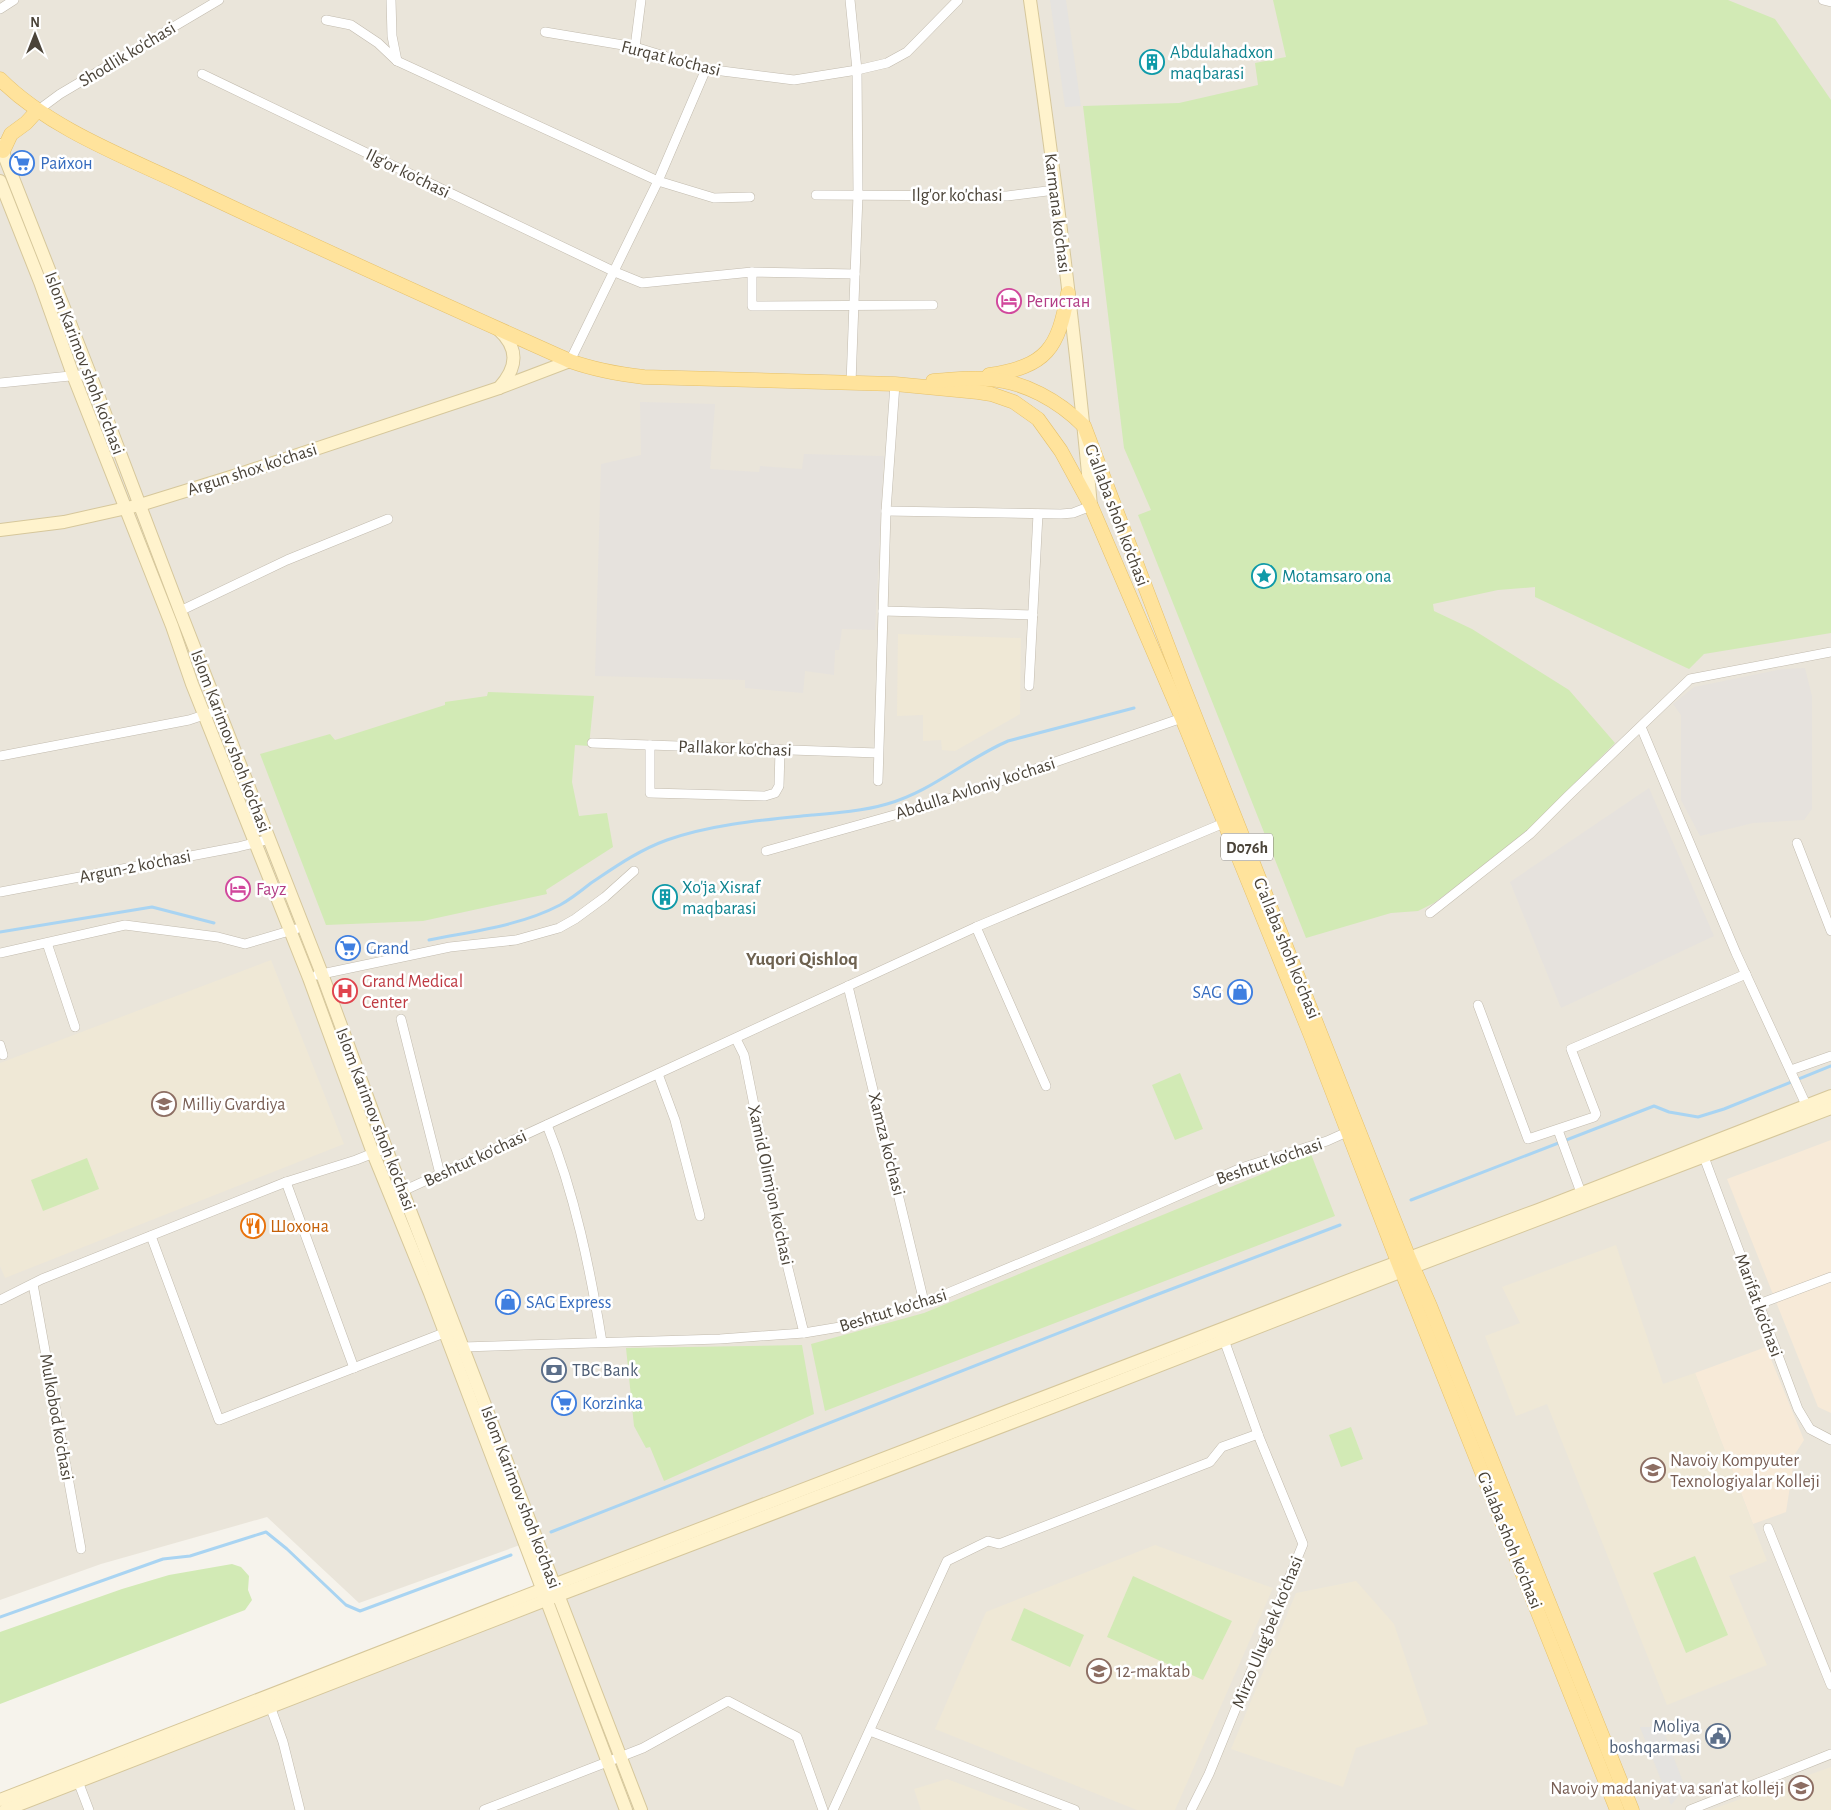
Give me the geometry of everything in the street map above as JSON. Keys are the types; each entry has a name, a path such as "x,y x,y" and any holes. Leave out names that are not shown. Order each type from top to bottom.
{"main road":[{"name":"Karmana ko'chasi","path":"1030,0 1084,426"},
{"path":"0,79 37,111 93,141 270,226 498,329 570,361 607,373 644,377 895,384 992,394 1005,398 1023,407 1038,419 1050,434 1091,506"},
{"path":"1,148 11,134 26,123 37,111"},
{"name":"Islom Karimov shoh ko'chasi","path":"1,148 304,926 403,1191 449,1331 544,1595 626,1810"},
{"name":"Islom Karimov shoh ko'chasi","path":"0,181 40,282 73,375 255,843 291,930 373,1153 430,1293 449,1331 463,1347 641,1810"},
{"path":"895,384 974,378 1015,370 1038,360 1050,347 1059,331 1068,293"},
{"path":"498,329 507,337 512,346 514,360 509,375 499,388"},
{"name":"Argun shox ko'chasi","path":"0,530 64,522 140,504 237,475 499,388 570,361"},
{"path":"974,378 1005,381 1043,395 1056,402 1084,426"},
{"name":"G'allaba shoh ko'chasi","path":"1084,426 1091,506 1182,718 1347,1132 1405,1264 1430,1306"},
{"name":"G'allaba shoh ko'chasi","path":"1084,426 1405,1264"},
{"path":"1583,1198 1704,1157 1809,1110 1831,1096"},
{"path":"5,1810 76,1777 267,1696 558,1590 1809,1110 1831,1108"},
{"name":"G'alaba shoh ko'chasi","path":"1405,1264 1617,1810"},
{"name":"G'alaba shoh ko'chasi","path":"1430,1306 1632,1810"},
{"path":"0,1800 76,1777 271,1708 544,1595"}],"street":[{"path":"0,9 14,0"},
{"name":"Shodlik ko'chasi","path":"37,111 60,94 219,0"},
{"path":"391,0 392,36 397,62"},
{"path":"635,47 641,0"},
{"path":"850,0 857,70 858,195 851,383"},
{"name":"Furqat ko'chasi","path":"545,32 635,47 706,69 794,80 887,63 907,52 958,0"},
{"path":"1823,0 1831,2"},
{"path":"326,20 351,25 378,42 397,62 658,181 714,198 750,197"},
{"path":"570,361 658,181 706,69"},
{"name":"Ilg'or ko'chasi","path":"202,74 615,272 642,283 752,272 855,274"},
{"name":"Ilg'or ko'chasi","path":"816,195 1007,196 1055,190"},
{"path":"752,272 752,306 933,305"},
{"path":"0,383 90,374"},
{"path":"878,781 886,510 895,384"},
{"path":"886,510 1038,514 1073,513 1091,506"},
{"path":"1029,686 1038,514"},
{"path":"180,611 287,560 388,519"},
{"path":"883,611 1033,615"},
{"path":"1430,913 1530,834 1690,679 1831,652"},
{"path":"0,756 206,715 219,710"},
{"name":"Abdulla Avloniy ko'chasi","path":"766,851 937,803 1182,718"},
{"path":"1641,727 1746,974 1809,1110"},
{"name":"Pallakor ko'chasi","path":"592,743 878,753"},
{"path":"650,745 650,793 765,796 775,793 779,786 780,750"},
{"name":"Beshtut ko'chasi","path":"403,1191 976,928 1224,823"},
{"name":"Argun-2 ko'chasi","path":"0,892 270,839"},
{"path":"1797,843 1831,930"},
{"path":"309,978 440,949 516,940 559,928 606,897 634,871"},
{"path":"0,953 125,926 218,937 245,944 304,926"},
{"path":"976,928 1046,1086"},
{"path":"47,943 75,1027"},
{"path":"1478,1005 1528,1139 1594,1117 1596,1114 1571,1050 1746,974"},
{"name":"Xamza ko'chasi","path":"848,986 924,1302"},
{"path":"401,1019 440,1174"},
{"name":"Xamid Olimjon ko'chasi","path":"736,1039 744,1054 781,1240 804,1333"},
{"path":"0,1045 4,1055"},
{"path":"1791,1070 1831,1056"},
{"path":"658,1074 675,1120 700,1216"},
{"name":"Beshtut ko'chasi","path":"547,1125 560,1158 579,1228 592,1282 602,1342 720,1339 804,1333 852,1325 924,1302 1095,1232 1241,1168 1327,1141 1347,1132"},
{"path":"1558,1130 1583,1198"},
{"path":"0,1300 33,1284 286,1182 356,1160 386,1148"},
{"name":"Marifat ko'chasi","path":"1704,1157 1798,1409 1810,1429 1831,1440"},
{"path":"286,1182 354,1368"},
{"path":"151,1236 219,1420 449,1331"},
{"path":"1759,1304 1831,1277"},
{"name":"Mulkobod ko'chasi","path":"33,1284 81,1550"},
{"name":"Mirzo Ulug'bek ko'chasi","path":"1191,1810 1209,1774 1303,1544 1258,1434 1222,1335"},
{"path":"463,1347 602,1342"},
{"path":"833,1810 947,1561 988,1541 999,1544 1210,1462 1222,1447 1258,1434"},
{"path":"1768,1528 1831,1685"},
{"path":"267,1696 283,1742 300,1810"},
{"path":"484,1810 643,1748 728,1701 797,1737 823,1810"},
{"path":"870,1731 1075,1810"},
{"path":"1690,1810 1831,1754"},
{"path":"76,1777 89,1810"}],"shaded area":[{"path":"0,0 1831,0 1831,1810 0,1810 0,1804 552,1591 534,1540 359,1603 267,1517 101,1564 0,1600"},
{"path":"1050,0 1066,0 1081,106 1065,107"},
{"path":"640,402 715,404 710,469 759,472 760,466 802,469 804,454 884,456 875,630 842,629 839,650 835,650 834,675 805,671 803,693 745,688 745,680 595,676 601,464 641,455"},
{"path":"898,634 1021,638 1020,714 955,751 942,750 941,740 923,741 923,715 897,716"},
{"path":"1805,668 1812,696 1812,809 1804,820 1753,823 1700,836 1681,800 1681,715 1673,704 1694,687 1783,669"},
{"path":"1649,788 1714,936 1561,1008 1510,882"},
{"name":"Milliy Gvardiya","path":"271,960 344,1144 5,1278 0,1266 0,1063"},
{"path":"1831,1140 1831,1413 1818,1407 1727,1179"},
{"name":"Navoiy Kompyuter Texnologiyalar Kolleji","path":"1616,1245 1663,1384 1695,1373 1767,1561 1729,1576 1767,1665 1667,1705 1547,1404 1516,1416 1485,1336 1520,1323 1502,1287"},
{"path":"1766,1347 1804,1440 1795,1454 1786,1512 1753,1524 1695,1373"},
{"name":"12-maktab","path":"1155,1545 1273,1588 1175,1810 1137,1810 935,1729 986,1612"},
{"path":"1356,1581 1394,1624 1428,1724 1356,1748 1343,1787 1231,1749 1296,1593"},
{"path":"1640,1727 1662,1727 1685,1787 1671,1805"},
{"name":"Navoiy madaniyat va san'at kolleji","path":"1831,1767 1831,1810 1710,1810"},
{"path":"947,1779 1029,1810 921,1810 914,1789"}],"green space":[{"path":"1273,0 1728,0 1775,19 1831,100 1831,633 1704,654 1689,669 1535,597 1535,587 1498,590 1433,604 1434,611 1472,629 1569,690 1615,743 1521,838 1434,903 1418,911 1391,913 1306,938 1138,515 1151,510 1124,448 1083,106 1179,103 1258,85 1255,63 1286,57"},
{"path":"488,692 594,696 589,746 575,745 572,782 579,816 607,813 613,847 546,890 547,894 423,921 326,925 260,754 330,734 335,740 445,705 445,702 487,696"},
{"path":"1180,1073 1203,1129 1175,1140 1152,1085"},
{"path":"1311,1154 1335,1216 825,1411 811,1344 924,1313"},
{"path":"87,1158 99,1189 43,1211 31,1180"},
{"path":"802,1345 814,1414 664,1481 650,1447 646,1448 634,1426 626,1348"},
{"path":"1351,1427 1363,1459 1341,1467 1329,1435"},
{"path":"1695,1556 1728,1635 1686,1653 1653,1573"},
{"path":"232,1564 241,1567 249,1576 248,1590 252,1600 245,1610 0,1704 0,1632 122,1589 169,1575"},
{"path":"1133,1576 1232,1621 1203,1680 1107,1637"},
{"path":"1024,1608 1084,1635 1070,1667 1011,1640"}],"waterway":[{"path":"429,940 513,923 545,912 568,900 627,859 667,840 702,830 738,823 850,811 887,804 919,792 1008,741 1134,708"},
{"path":"0,932 152,907 214,923"},
{"path":"1411,1200 1654,1106 1669,1112 1698,1117 1724,1109 1831,1066"},
{"path":"551,1532 1148,1298 1340,1225"},
{"path":"0,1617 163,1559 190,1556 266,1532 287,1549 346,1605 360,1611 511,1555"}],"place":[{"name":"Abdulahadxon maqbarasi","path":"1152,62"},
{"name":"Райхон","path":"22,163"},
{"name":"Регистан","path":"1009,301"},
{"name":"Motamsaro ona","path":"1264,576"},
{"name":"Fayz","path":"238,889"},
{"name":"Xo'ja Xisraf maqbarasi","path":"665,897"},
{"name":"Grand","path":"348,948"},
{"name":"Grand Medical Center","path":"345,991"},
{"name":"SAG","path":"1240,992"},
{"name":"Milliy Gvardiya","path":"164,1104"},
{"name":"Шохона","path":"253,1226"},
{"name":"SAG Express","path":"508,1302"},
{"name":"TBC Bank","path":"554,1370"},
{"name":"Korzinka","path":"564,1403"},
{"name":"Navoiy Kompyuter Texnologiyalar Kolleji","path":"1653,1470"},
{"name":"12-maktab","path":"1099,1671"},
{"name":"Moliya boshqarmasi","path":"1718,1736"},
{"name":"Navoiy madaniyat va san'at kolleji","path":"1801,1788"}],"district":[{"name":"Yuqori Qishloq","path":"802,958"}]}
